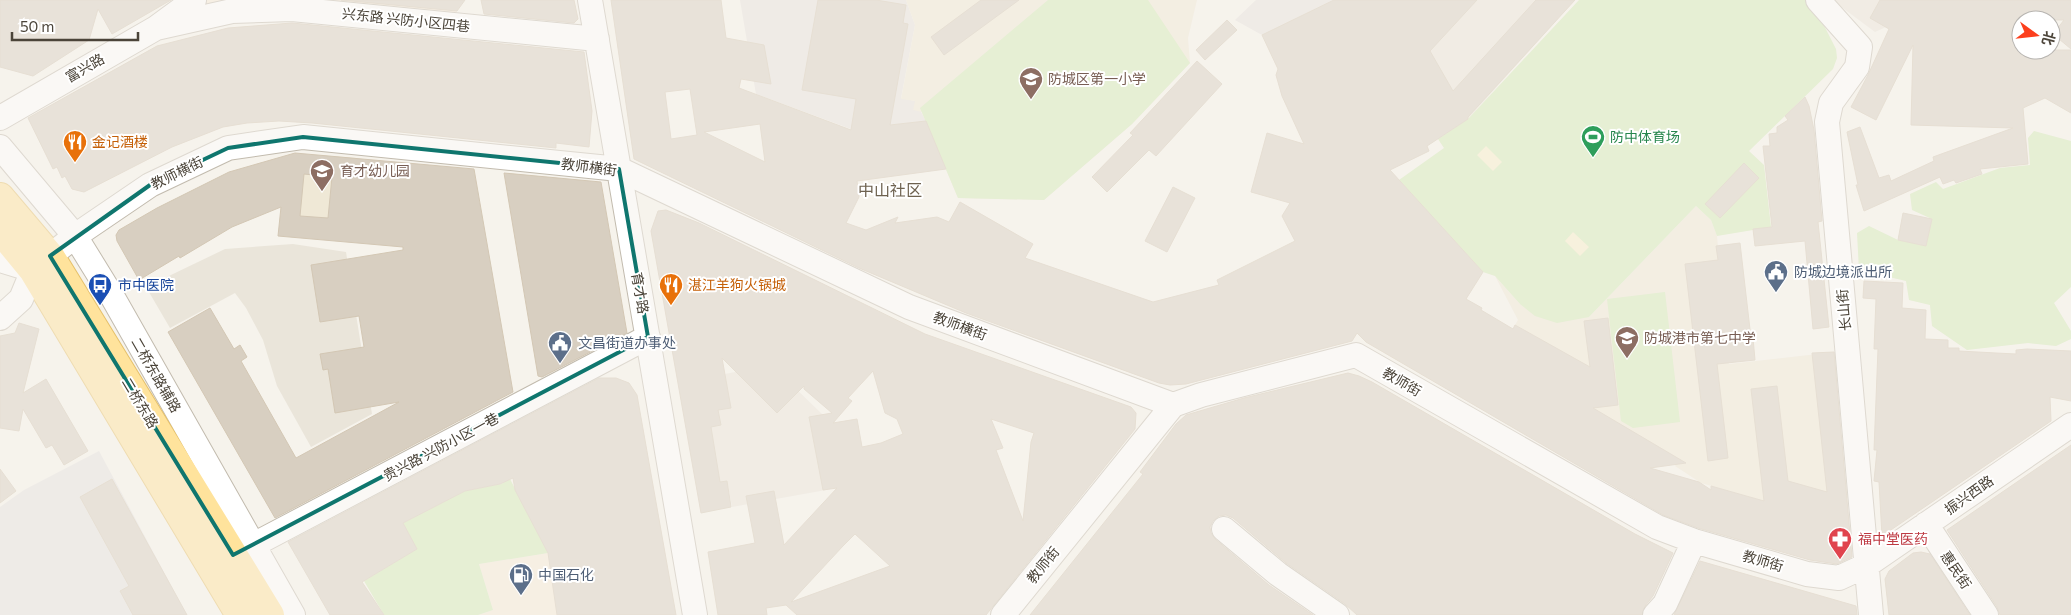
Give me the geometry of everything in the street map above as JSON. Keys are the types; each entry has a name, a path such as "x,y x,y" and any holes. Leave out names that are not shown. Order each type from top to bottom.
{"main road":[{"name":"二桥东路","path":"0,197 42,263 243,550 270,615"},
{"name":"二桥东路","path":"0,230 42,263 240,615"}],"street":[{"name":"富兴路","path":"0,118 156,28 194,0"},
{"name":"育才路","path":"590,0 695,615"},
{"name":"长山街","path":"1818,0 1860,46 1856,67 1831,103 1827,122 1871,615"},
{"name":"兴东路 兴防小区四巷","path":"156,28 232,12 292,9 597,39"},
{"name":"教师横街","path":"42,263 75,236 150,185 228,148 303,137 619,169 909,307 1174,405"},
{"name":"二桥东路辅路","path":"0,147 75,236 112,296 243,550 293,615"},
{"path":"0,260 42,263 21,299 0,318"},
{"name":"贵兴路 兴防小区一巷","path":"243,550 648,337"},
{"name":"教师街","path":"1003,615 1159,420 1174,405 1201,395 1356,355 1657,527 1694,541 1807,574 1839,578 1867,565"},
{"name":"振兴西路","path":"1867,565 2071,425"},
{"name":"惠民街","path":"1926,524 1986,615"},
{"path":"1224,530 1278,574 1336,615"},
{"path":"1655,615 1665,604 1694,541"}],"highlighted area":[{"path":"303,137 619,169 648,337 233,555 50,256 150,185 228,148"}],"shaded area":[{"path":"203,0 456,0 458,10 454,15 174,20"},
{"path":"740,0 906,0 915,25 901,98 915,101 926,121 851,129 756,94"},
{"name":"防城区第一小学","path":"906,0 1197,0 1188,38 1190,63 1132,124 1044,200 958,198 922,112 913,110 915,101 901,99 915,25"},
{"path":"1256,0 1334,0 1262,35 1235,20"},
{"path":"1415,0 1537,0 1558,19 1468,119 1413,20"},
{"path":"1832,0 1901,0 1886,27 1875,32"},
{"name":"育才幼儿园","path":"319,155 356,158 349,242 281,214 293,173 317,175"},
{"name":"防城港市第七中学","path":"1696,206 1711,220 1717,236 1729,364 1835,352 1838,380 1835,381 1848,498 1782,506 1701,483 1675,466 1679,460 1521,366 1537,337 1515,325 1518,320 1495,276 1520,304 1589,317"},
{"path":"293,244 346,252 372,414 311,447 277,386 263,340 246,308 235,293 170,328 146,287 225,249"},
{"path":"756,350 823,415 825,424 857,419 862,446 840,484 826,490 732,507 727,481 720,482 711,427 721,425 718,410 731,408 725,374 735,372"},
{"path":"99,451 187,615 0,615 0,507 24,490"},
{"name":"中国石化","path":"548,553 557,615 478,615 493,610 479,564"}],"green space":[{"name":"防城区第一小学","path":"1048,0 1148,0 1190,63 1132,124 1044,200 958,198 920,108"},
{"name":"防中体育场","path":"1579,0 1811,0 1836,49 1837,58 1833,69 1749,151 1764,165 1771,227 1717,236 1711,220 1696,206 1589,317 1557,323 1535,316 1520,304 1495,276 1483,272 1399,180 1444,148 1438,139 1468,119"},
{"path":"2034,131 2071,141 2071,287 2054,303 2071,331 2071,339 2056,346 2028,343 1967,350 1932,326 1930,305 1909,300 1906,281 1859,270 1857,233 1869,226 1898,240 1926,246 1932,219 1912,210 1910,194 1936,182 1943,189 2000,168 2030,165 2028,138"},
{"path":"1665,292 1680,422 1633,428 1621,421 1607,299"},
{"path":"510,479 548,553 479,564 493,610 478,615 384,615 364,581 417,549 403,523 465,491 501,484"}],"sand":[{"path":"1486,146 1502,162 1493,171 1477,155"},
{"path":"1573,232 1589,247 1580,256 1565,241"}],"building":[{"path":"0,0 171,0 112,34 98,9 89,40 33,76 0,67"},
{"path":"341,0 465,0 457,11"},
{"path":"481,0 574,0 578,19 574,23 484,14"},
{"path":"611,0 721,0 726,38 764,45 771,84 741,79 739,88 851,130 856,99 802,90 818,0 876,0 906,5 903,23 908,24 890,125 926,121 946,169 857,181 859,197 846,223 866,230 898,217 895,223 937,217 949,222 960,202 1033,244 1025,258 1153,302 1219,285 1217,280 1295,241 1282,216 1290,203 1251,192 1267,133 1304,144 1282,96 1276,75 1278,69 1262,35 1334,0 1477,0 1430,51 1453,91 1536,0 1575,0 1468,119 1427,146 1429,151 1390,170 1483,272 1466,299 1482,308 1481,310 1513,329 1515,325 1590,367 1584,321 1608,318 1618,405 1593,408 1686,463 1650,468 1699,482 1711,490 1711,486 1764,501 1751,389 1777,386 1788,481 1827,492 1812,353 1834,352 1852,557 1837,564 1810,560 1698,528 1663,515 1366,342 1357,333 1352,341 1186,384 1170,385 1159,383 966,313 859,268 634,159","holes":["690,89 697,135 671,139 665,92","760,124 765,162 704,132"]},
{"path":"981,0 1019,0 944,55 931,37"},
{"path":"1880,0 2071,0 2071,49 2061,41 2061,24 2064,20 2061,20 2061,10 2011,10 2011,60 2061,60 2061,50 2071,50 2071,113 2045,98 2023,108 2028,164 1980,169 1982,174 1956,183 1954,180 1943,184 1940,177 1864,211 1856,185 1858,185 1847,132 1860,127 1879,178 1889,175 1891,181 1934,161 1933,157 2013,128 1911,125 1913,45 1876,120 1851,107 1889,29 1870,18"},
{"path":"1227,20 1237,30 1205,60 1196,50"},
{"path":"292,23 584,52 592,111 589,147 556,143 556,148 312,123 279,121 247,123 223,127 172,147 84,192 72,189 65,176 62,178 57,167 53,169 28,118 157,46 228,28"},
{"path":"1197,61 1222,84 1156,156 1149,150 1107,192 1092,177 1133,135 1130,133"},
{"path":"1805,97 1814,130 1822,221 1818,222 1829,327 1813,329 1805,241 1755,246 1753,229 1772,227 1763,146 1770,146 1769,134 1777,133 1777,127 1788,120 1785,116"},
{"path":"295,153 474,169 513,392 275,518 168,332 210,308 234,349 240,345 247,357 241,361 296,458 399,402 335,413 328,369 323,370 320,354 364,347 359,316 320,322 311,265 403,250 403,247 278,236 281,207 232,227 139,280 117,241 116,235 119,230 157,208 229,172","holes":["304,174 332,177 328,218 300,216"]},
{"path":"1744,163 1759,178 1720,218 1705,204"},
{"path":"504,173 601,182 627,333 542,377 538,376"},
{"path":"1173,187 1195,198 1167,252 1145,241"},
{"path":"666,210 699,223 925,334 1131,407 1136,413 1135,429 986,615 797,615 786,605 766,608 767,615 718,615 708,552 755,543 746,496 774,491 784,545 837,488 823,490 809,417 832,413 804,389 804,386 777,413 722,358 731,408 718,410 721,425 711,427 720,482 727,481 731,507 701,513 651,231 658,211","holes":["873,371 885,413 897,419 903,434 881,443 862,447 857,419 833,423 852,401 848,398","991,419 1034,433 1031,442 1023,521 996,450 1003,448","855,534 890,566 791,602"]},
{"path":"1903,213 1932,219 1926,246 1898,240"},
{"path":"1740,243 1755,360 1717,364 1728,458 1708,461 1685,264 1718,260 1716,246"},
{"path":"1864,281 1903,283 1902,308 1926,310 1925,339 1948,340 1948,348 1959,348 1959,351 2016,354 2016,350 2027,349 2071,351 2071,401 2050,397 2051,421 1882,536 1879,482 1874,481 1877,450 1874,450 1878,349 1874,349 1876,299 1863,298"},
{"path":"19,323 39,329 23,393 46,379 88,451 64,465 52,445 46,448 23,409 19,431 0,428 0,336 15,333"},
{"path":"1348,373 1372,382 1635,534 1673,553 1642,615 1357,615 1345,604 1286,563 1233,518 1226,515 1219,516 1210,527 1215,539 1269,585 1313,615 1030,615 1143,474 1140,472 1176,424 1186,415 1244,398"},
{"path":"599,378 616,378 629,383 637,395 676,615 557,615 548,553 515,490 513,478 500,484 465,491 403,523 417,549 362,582 384,615 330,615 288,542"},
{"path":"2071,445 2071,615 2000,615 1997,607 1947,530"},
{"path":"0,469 16,491 0,503"},
{"path":"112,479 187,615 133,615 120,591 129,586 80,497"},
{"path":"1913,553 1930,554 1970,615 1889,615 1885,579 1889,571"},
{"path":"1700,561 1856,606 1857,615 1674,615"}],"place":[{"name":"防城区第一小学","path":"1031,100"},
{"name":"防中体育场","path":"1593,158"},
{"name":"金记酒楼","path":"75,163"},
{"name":"育才幼儿园","path":"322,192"},
{"name":"防城边境派出所","path":"1776,293"},
{"name":"市中医院","path":"100,306"},
{"name":"湛江羊狗火锅城","path":"671,306"},
{"name":"防城港市第七中学","path":"1627,359"},
{"name":"文昌街道办事处","path":"560,364"},
{"name":"福中堂医药","path":"1840,560"},
{"name":"中国石化","path":"521,596"}],"district":[{"name":"中山社区","path":"890,190"}]}
